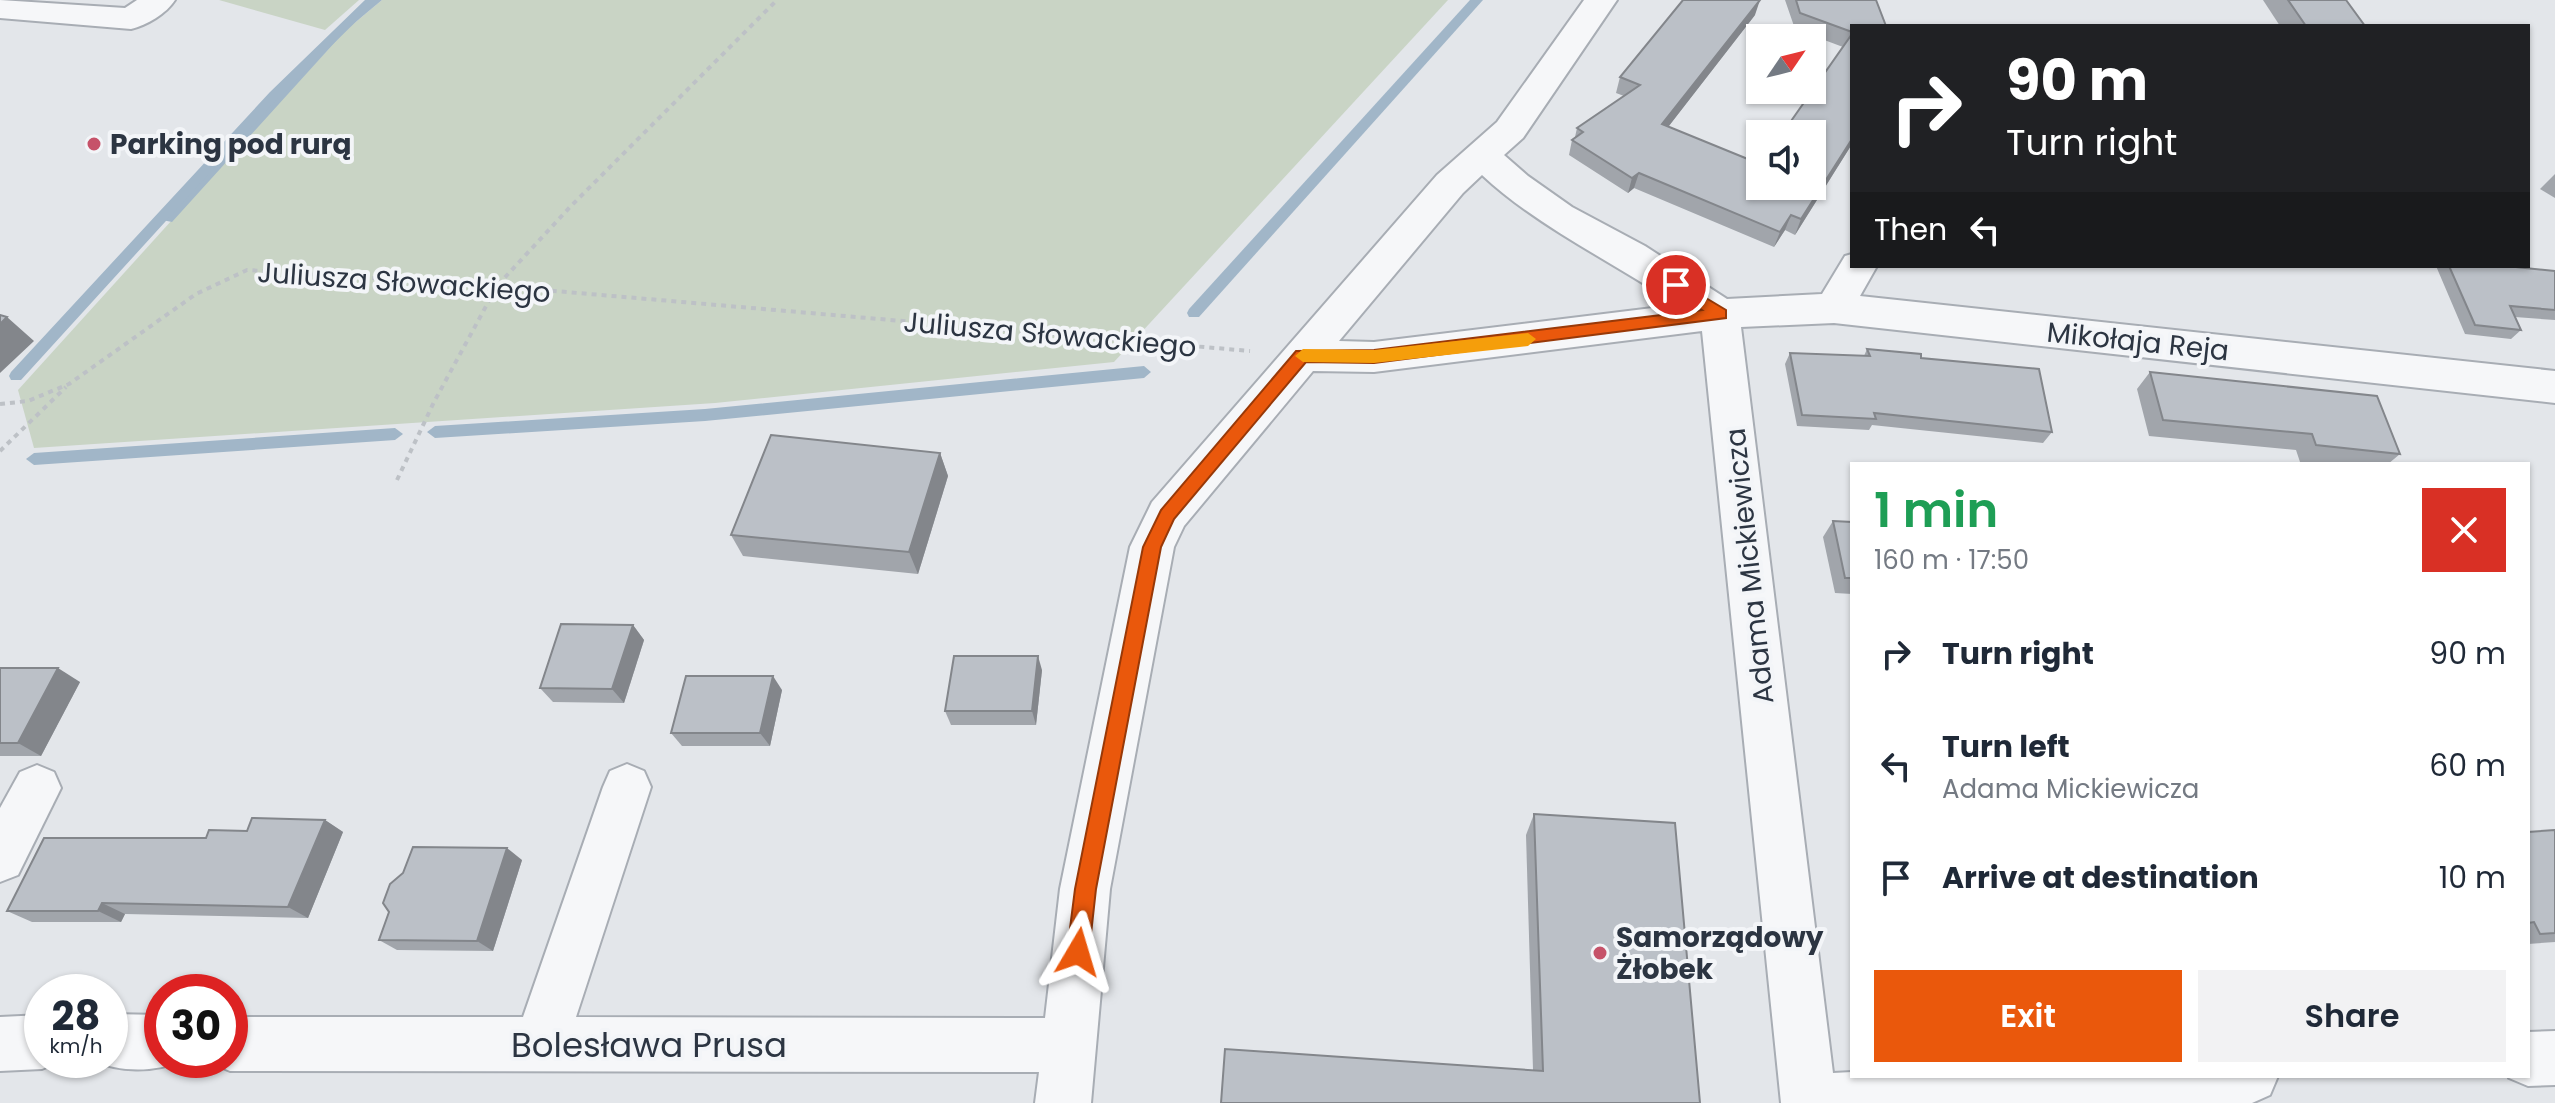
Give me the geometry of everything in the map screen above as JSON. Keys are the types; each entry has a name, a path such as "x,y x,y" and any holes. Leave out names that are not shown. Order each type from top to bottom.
{"street":[{"path":"0,8 131,19 159,0"},
{"path":"1063,1103 1085,889 1152,547 1167,515 1450,184 1510,130 1601,0"},
{"path":"1482,155 1515,185 1559,216 1632,256 1720,314"},
{"path":"1834,308 1857,268"},
{"name":"Mikołaja Reja","path":"1302,356 1374,357 1720,314 1834,308 2555,387"},
{"name":"Adama Mickiewicza","path":"1720,314 1809,1103"},
{"path":"540,1045 627,787"},
{"path":"0,858 37,788"},
{"path":"0,1044 24,1043"},
{"name":"Bolesława Prusa","path":"248,1044 1067,1045"},
{"path":"2530,1059 2555,1058"},
{"path":"1809,1103 2218,1078"}],"path":[{"path":"397,480 434,402 497,286 570,207 777,0"},
{"name":"Juliusza Słowackiego","path":"0,404 28,401 69,384 196,294 247,270 497,286 1302,356"},
{"path":"0,451 69,384"}],"green space":[{"path":"219,0 359,0 325,30"},
{"path":"382,0 1448,0 1114,362 715,403 34,448 18,390 346,30"}],"water":[{"path":"372,0 382,0 346,30 172,222 162,220 274,95"}],"building":[{"path":"1683,0 1760,0 1662,124 1746,158 1746,200 1813,200 1801,219 1791,215 1780,232 1639,173 1632,178 1572,140 1583,132 1577,128 1640,85 1620,77"},
{"path":"1796,0 1876,0 1885,24 1850,24 1850,31 1800,13"},
{"path":"2288,0 2346,0 2364,24 2305,24"},
{"path":"1850,37 1850,142 1826,180 1826,120 1792,120 1803,104 1826,104 1826,71"},
{"path":"2450,268 2555,271 2555,310 2510,306 2521,330 2475,325"},
{"path":"1867,349 1921,354 1921,358 2039,369 2052,432 1874,413 1876,419 1802,415 1790,353 1870,356"},
{"path":"2150,372 2377,396 2400,454 2316,445 2312,434 2163,420"},
{"path":"771,435 940,453 909,552 731,535"},
{"path":"1833,521 1850,522 1850,578 1845,578"},
{"path":"561,624 633,625 612,689 540,688"},
{"path":"954,656 1038,656 1032,711 945,711"},
{"path":"0,668 58,668 18,743 0,743"},
{"path":"686,676 773,676 760,733 671,733"},
{"name":"Samorządowy Żłobek","path":"1534,814 1675,823 1700,1103 1221,1103 1225,1049 1543,1071"},
{"path":"252,818 325,820 288,907 102,903 98,911 7,911 44,838 206,838 209,830 247,831"},
{"path":"2555,830 2555,933 2540,934 2534,922 2530,923 2530,832"},
{"path":"413,847 507,848 477,941 379,940 389,912 383,903 390,884 403,873"}],"waterway":[{"path":"16,376 274,95 372,0"},
{"path":"1194,313 1477,0"},
{"path":"435,432 705,415 1144,372"},
{"path":"34,459 395,434"}],"slow traffic":[{"path":"1303,356 1374,357 1528,339"}],"place":[{"name":"Parking pod rurą","path":"94,144"},
{"name":"Samorządowy Żłobek","path":"1600,953"}],"route":[{"path":"1078,952 1085,889 1152,547 1167,515 1302,356 1374,357 1720,314 1676,285"}]}
